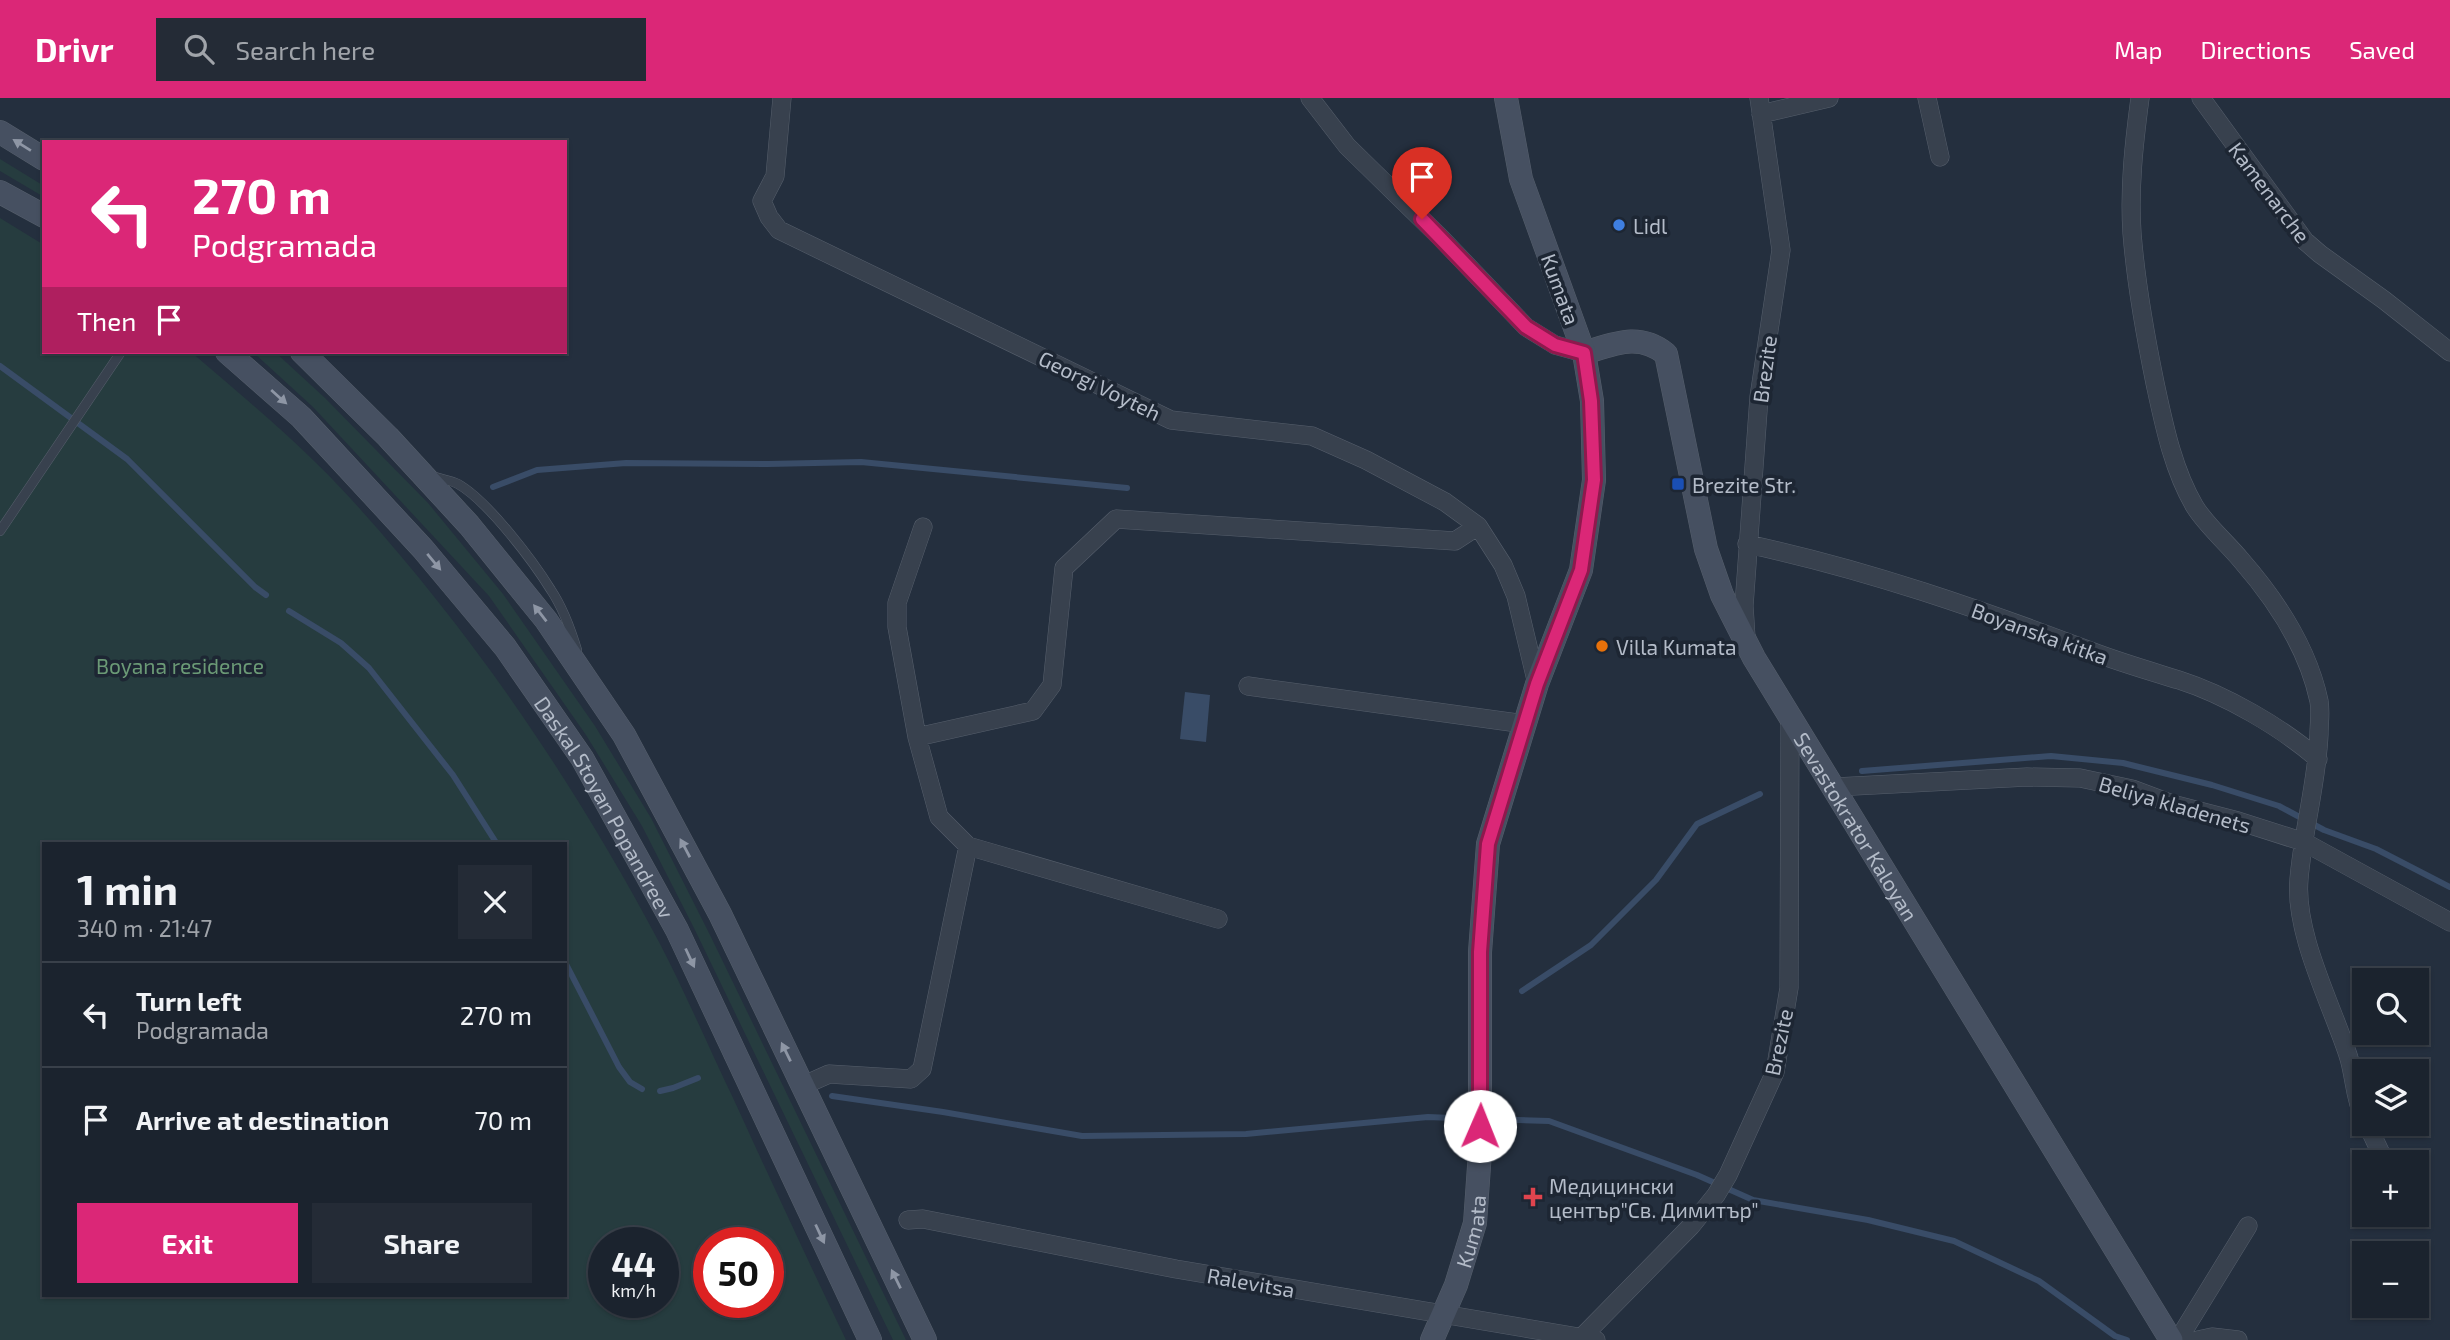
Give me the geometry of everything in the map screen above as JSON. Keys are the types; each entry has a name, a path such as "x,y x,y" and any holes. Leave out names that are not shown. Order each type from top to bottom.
{"main road":[{"name":"Kumata","path":"1432,1340 1444,1315 1475,1223 1481,1101 1480,952 1488,844 1537,684 1581,570 1594,480 1591,401 1584,353 1521,179 1506,98"},
{"path":"0,132 42,158"},
{"path":"0,192 42,215"},
{"name":"Sevastokrator Kaloyan","path":"1584,353 1621,341 1654,345 1666,354 1706,549 1722,595 1790,719 1835,787 2171,1340"},
{"name":"Daskal Stoyan Popandreev","path":"229,354 301,417 423,548 505,647 582,758 677,930 870,1340"},
{"path":"304,354 469,524 529,598 624,735 714,902 925,1340"}],"street":[{"name":"Georgi Voyteh","path":"782,98 775,176 762,201 779,230 1171,420 1312,436 1366,460 1445,502 1478,526 1503,565 1516,596 1537,684"},
{"path":"1310,98 1347,146 1441,238 1526,327 1555,345 1584,353"},
{"path":"1760,106 1829,98"},
{"path":"1927,98 1940,157"},
{"path":"2140,98 2134,144 2132,232 2142,320 2173,455 2196,510 2252,573 2291,629 2320,705 2318,759 2298,880 2303,930 2349,1059 2352,1076"},
{"name":"Kamenarche","path":"2201,98 2305,241 2450,352"},
{"name":"Brezite","path":"1746,641 1744,606 1747,544 1759,397 1781,250 1760,106"},
{"path":"922,735 1033,711 1052,685 1063,568 1116,519 1455,541 1478,526"},
{"path":"923,527 897,603 897,627 939,817 968,846 1218,919"},
{"name":"Boyanska kitka","path":"1747,544 1815,558 2019,623 2150,673 2180,680 2266,722 2295,739 2318,759"},
{"path":"1248,686 1525,724"},
{"name":"Brezite","path":"1586,1339 1691,1226 1716,1195 1728,1175 1775,1072 1789,988 1790,719"},
{"name":"Beliya kladenets","path":"1835,787 2027,777 2080,778 2132,789 2172,804 2304,842 2450,922"},
{"path":"802,1086 830,1074 911,1079 922,1069 968,846"},
{"name":"Ralevitsa","path":"908,1220 923,1219 1176,1269 1586,1339"},
{"path":"2178,1340 2248,1226"},
{"path":"2198,1340 2212,1337 2238,1340"}],"lane":[{"path":"0,531 120,354"}],"green space":[{"path":"0,159 42,185 42,196 0,171"},
{"name":"Boyana residence","path":"0,218 42,244 42,354 193,354 332,479 439,602 519,711 592,824 626,883 688,1001 846,1340 0,1340"},
{"path":"255,354 277,354 325,398 428,503 503,594 595,726 651,818 906,1340 893,1340 694,928 642,826 586,735 489,596 313,407"}],"water":[{"path":"1185,692 1210,695 1206,742 1180,739"}],"waterway":[{"path":"0,366 127,459 266,595"},
{"path":"493,487 537,470 626,463 861,462 1127,488"},
{"path":"289,611 341,643 369,668 453,775 496,842"},
{"path":"1862,771 2051,756 2123,763 2212,785 2279,806 2324,830 2376,849 2450,887"},
{"path":"1522,991 1591,945 1656,880 1697,824 1760,794"},
{"path":"567,966 619,1067 630,1082 642,1089"},
{"path":"660,1091 698,1078"},
{"path":"832,1096 1082,1136 1246,1134 1428,1117 1475,1119"},
{"path":"1486,1119 1549,1121 1697,1175 1753,1200 1868,1220 1954,1241 2039,1281 2115,1336 2127,1340"}],"place":[{"name":"Lidl","path":"1619,225"},
{"name":"Brezite Str.","path":"1678,484"},
{"name":"Villa Kumata","path":"1602,646"},
{"name":"Медицински център\"Св. Димитър\"","path":"1533,1197"}],"route":[{"path":"1422,219 1526,327 1555,345 1584,353 1591,401 1594,480 1581,570 1537,684 1488,844 1480,952 1480,1126"}]}
